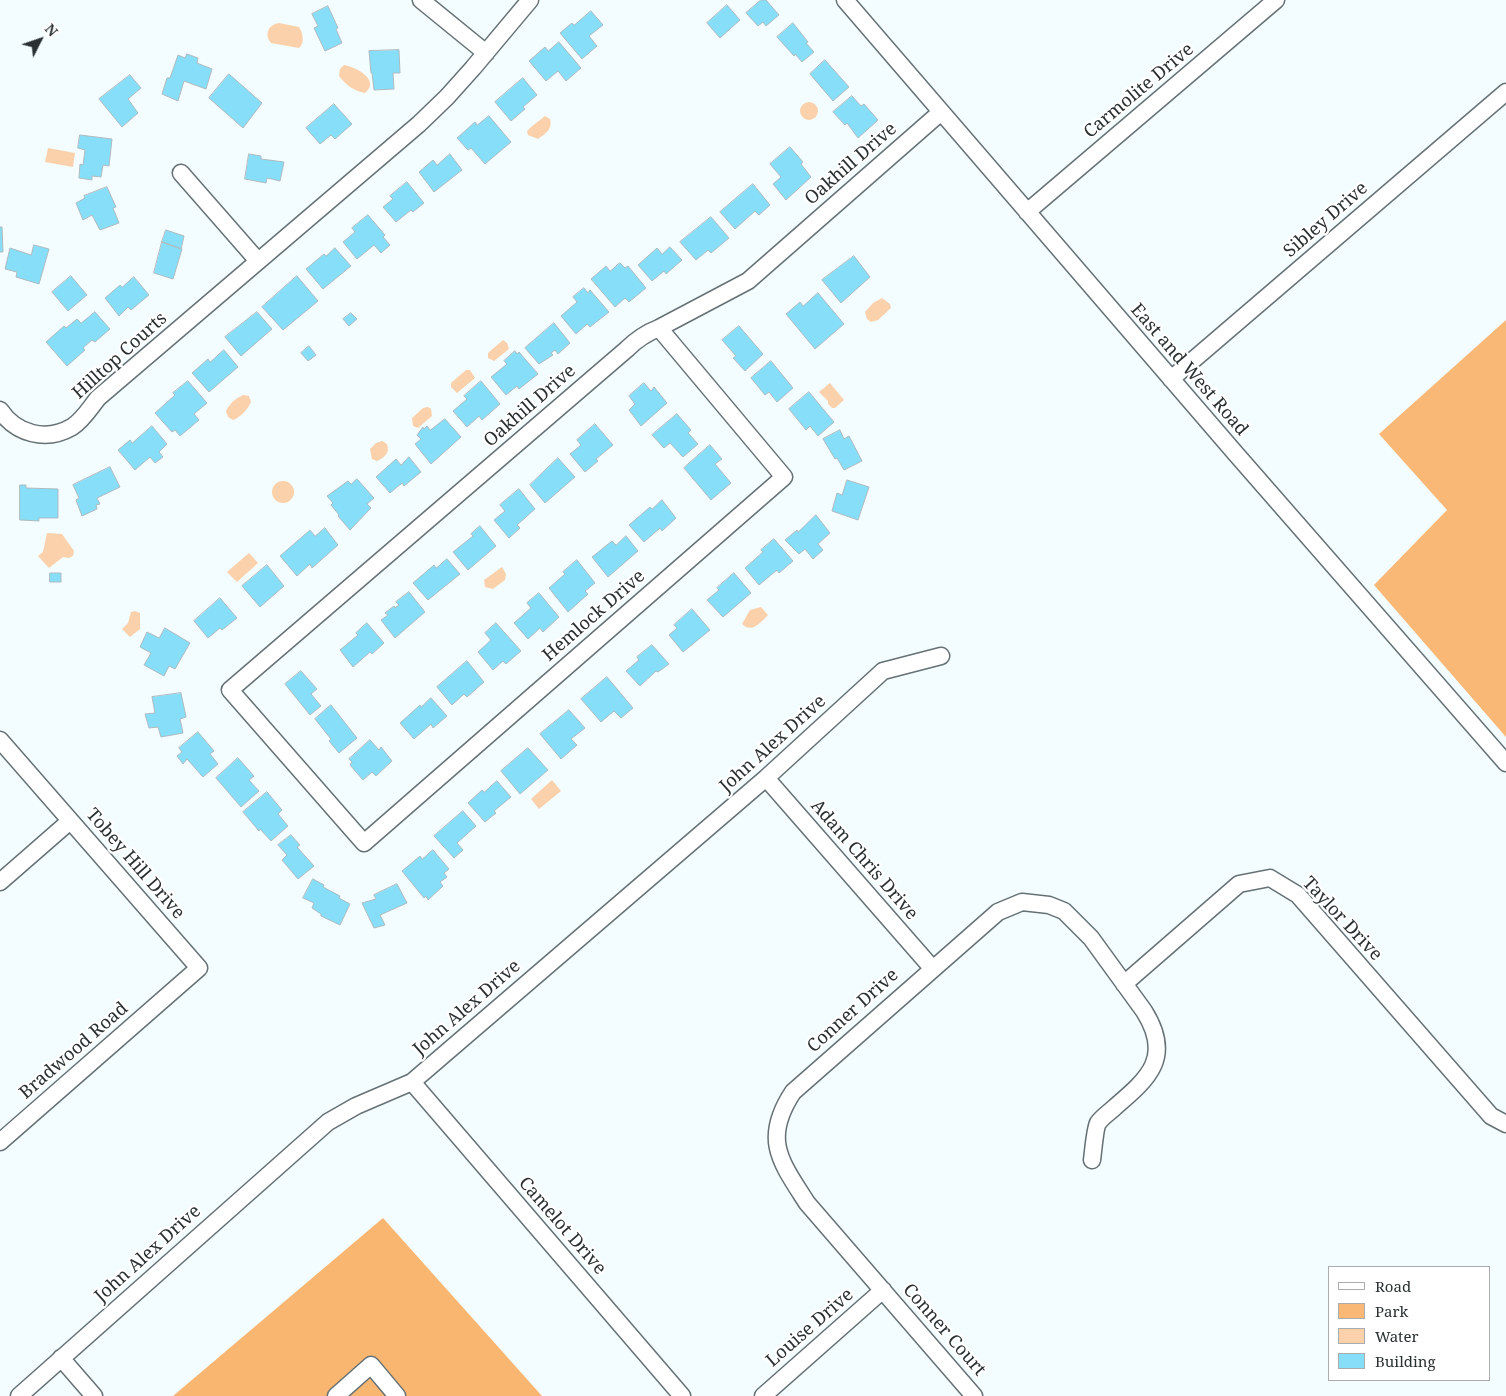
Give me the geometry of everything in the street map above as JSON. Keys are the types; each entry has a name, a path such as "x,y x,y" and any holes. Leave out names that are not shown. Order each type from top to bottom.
{"street":[{"path":"421,0 486,53"},
{"name":"Hilltop Courts","path":"0,410 7,420 17,428 37,435 48,435 72,427 98,398 419,124 447,97 530,0"},
{"name":"East and West Road","path":"845,0 1506,764"},
{"name":"Carmolite Drive","path":"1027,212 1276,0"},
{"name":"Sibley Drive","path":"1171,379 1506,92"},
{"name":"Oakhill Drive","path":"292,762 230,690 637,339 748,282 941,112"},
{"path":"181,172 258,261"},
{"name":"Hemlock Drive","path":"292,762 364,842 784,477 659,328"},
{"name":"John Alex Drive","path":"18,1396 328,1122 356,1106 412,1082 766,778 883,671 941,656"},
{"name":"Tobey Hill Drive","path":"0,740 199,968 152,1009"},
{"name":"Adam Chris Drive","path":"766,778 932,968"},
{"path":"0,882 70,821"},
{"name":"Taylor Drive","path":"1124,984 1239,884 1270,878 1298,895 1491,1116 1506,1124"},
{"name":"Conner Drive","path":"883,1290 807,1203 787,1172 778,1154 776,1129 783,1107 793,1092 932,968 998,912 1022,902 1049,905 1064,911 1090,938 1124,984 1152,1024 1156,1036 1156,1057 1147,1077 1098,1123 1092,1160"},
{"name":"Bradwood Road","path":"0,1142 152,1009"},
{"name":"Camelot Drive","path":"412,1082 682,1396"},
{"name":"Louise Drive","path":"763,1396 883,1290"},
{"name":"Conner Court","path":"883,1290 974,1396"},
{"path":"61,1358 94,1396"},
{"path":"336,1396 371,1365 398,1396"}],"green space":[{"path":"1506,320 1506,737 1374,585 1447,510 1379,434"}],"shaded area":[{"path":"383,1218 542,1396 173,1396"}],"water":[{"path":"279,23 299,27 303,38 299,48 271,43 268,30"},
{"path":"344,65 355,68 369,79 369,88 365,93 350,87 339,76 340,69"},
{"path":"805,102 813,102 818,107 816,118 805,120 800,115 800,107"},
{"path":"545,116 550,119 551,123 548,131 538,139 528,135 527,131"},
{"path":"48,148 75,153 73,167 45,162"},
{"path":"882,298 890,304 891,308 878,320 871,322 867,319 865,312 873,303"},
{"path":"503,340 507,343 509,349 494,361 488,358 488,353"},
{"path":"466,370 470,370 475,378 457,393 451,387 451,383"},
{"path":"830,383 844,400 835,408 828,404 828,401 819,392"},
{"path":"243,395 249,396 251,402 244,413 233,420 228,417 226,411 233,402"},
{"path":"428,407 431,409 432,416 418,428 413,426 412,418 423,408"},
{"path":"382,441 387,444 387,452 377,461 372,459 370,449 376,443"},
{"path":"283,481 291,484 294,492 291,500 283,503 275,500 272,492 275,484"},
{"path":"47,533 62,534 74,551 73,556 69,558 63,557 49,568 38,556 43,552"},
{"path":"249,553 258,563 237,582 227,572"},
{"path":"502,567 506,574 505,580 493,589 485,587 484,580"},
{"path":"761,607 768,615 759,624 749,628 742,624 750,610"},
{"path":"131,612 140,613 140,629 130,637 122,629 128,623"},
{"path":"552,780 561,791 539,809 531,799"}],"building":[{"path":"761,0 766,0 779,15 766,26 763,22 758,26 746,13"},
{"path":"727,5 740,20 720,38 707,23"},
{"path":"328,6 338,28 336,29 342,43 325,51 314,28 318,26 312,14"},
{"path":"591,11 603,25 589,36 597,46 582,59 560,33 572,23 574,25"},
{"path":"793,23 814,52 802,62 777,37"},
{"path":"559,42 581,68 566,81 558,71 546,81 529,61 545,47 548,51"},
{"path":"399,50 400,73 393,73 394,89 374,90 369,51"},
{"path":"187,54 198,58 197,63 212,69 206,89 184,81 178,101 162,94 178,55 185,58"},
{"path":"825,60 849,87 833,101 810,74"},
{"path":"229,74 262,103 243,128 209,98"},
{"path":"130,75 141,88 128,99 138,113 122,127 99,99"},
{"path":"523,78 537,95 511,121 495,102"},
{"path":"852,96 861,106 864,104 878,120 858,138 847,123 845,125 833,112"},
{"path":"334,104 352,124 335,139 331,135 320,144 306,128"},
{"path":"489,116 511,142 485,164 471,148 468,150 457,138 475,122 477,125"},
{"path":"80,135 112,139 109,166 103,165 101,177 92,176 92,180 79,178 80,164 83,165 85,150 78,148"},
{"path":"790,147 803,162 801,164 811,177 786,200 773,184 781,177 770,164"},
{"path":"249,154 261,156 261,159 284,162 280,181 267,178 266,183 245,179"},
{"path":"450,154 462,170 434,192 419,172 433,160 437,165"},
{"path":"407,182 424,203 413,212 411,210 396,222 383,207 393,199 390,196"},
{"path":"753,184 770,205 759,215 755,211 735,229 720,212"},
{"path":"107,187 116,207 113,208 119,223 100,230 92,215 83,220 76,203 85,198 84,196"},
{"path":"368,215 385,235 383,237 390,245 381,253 374,245 357,259 343,242 355,232 352,228"},
{"path":"711,217 729,238 711,253 708,250 696,260 680,242"},
{"path":"0,227 2,227 3,252 0,252"},
{"path":"166,230 184,236 181,249 162,242"},
{"path":"162,242 182,249 173,279 154,273"},
{"path":"34,245 49,249 39,284 16,277 17,272 5,269 10,248 31,255"},
{"path":"670,247 682,260 666,274 664,271 652,281 638,265 657,248 662,254"},
{"path":"335,248 351,266 323,289 306,269 324,254 326,256"},
{"path":"854,256 870,277 841,303 822,280"},
{"path":"620,263 625,268 628,266 646,288 629,302 625,298 615,307 591,279 606,266 610,271"},
{"path":"71,276 87,295 68,311 52,292"},
{"path":"297,276 318,301 283,330 262,307"},
{"path":"134,277 149,295 131,310 128,307 119,316 105,298 120,285 122,287"},
{"path":"584,288 588,293 590,290 609,312 590,327 587,324 576,334 561,316 577,302 573,297"},
{"path":"818,293 844,324 815,349 786,314 800,302 803,306"},
{"path":"95,312 110,329 95,342 92,340 83,348 85,350 67,366 46,342 64,326 66,328 77,319 81,323"},
{"path":"257,312 272,329 241,356 225,337"},
{"path":"351,313 357,319 349,326 343,319"},
{"path":"554,323 570,343 558,354 555,350 551,353 553,355 539,364 525,348"},
{"path":"739,326 763,354 745,371 733,358 736,356 722,340"},
{"path":"309,346 316,355 308,361 301,353"},
{"path":"224,350 238,367 209,392 192,373 208,359 210,362"},
{"path":"515,351 517,354 519,352 538,374 519,389 517,386 506,395 491,377 507,364 504,361"},
{"path":"771,361 793,388 777,402 769,392 765,395 751,378"},
{"path":"188,381 207,403 194,414 199,420 180,436 175,430 172,432 155,413 175,395 173,393"},
{"path":"481,381 500,404 482,420 479,416 467,427 453,411 467,399 464,396"},
{"path":"644,383 651,391 654,387 667,403 641,426 629,410 635,404 629,396"},
{"path":"809,392 834,422 818,436 810,426 806,430 789,409"},
{"path":"677,414 691,430 688,433 698,444 683,457 670,443 664,448 652,435"},
{"path":"445,419 461,437 431,464 415,444 421,439 417,435 423,427 424,429 427,426 430,430"},
{"path":"595,424 613,445 596,459 598,461 585,472 570,454 581,445 577,440"},
{"path":"152,426 167,444 159,452 163,457 155,463 150,457 135,470 118,450 130,440 132,443"},
{"path":"840,430 844,439 849,436 862,461 844,470 823,439"},
{"path":"710,445 722,459 715,464 731,483 711,500 684,468"},
{"path":"409,457 421,472 404,486 402,483 390,493 376,477 396,459 401,465"},
{"path":"558,458 575,477 545,503 530,485"},
{"path":"110,467 120,487 97,498 100,504 96,505 97,509 82,516 76,500 79,498 73,485"},
{"path":"357,479 374,498 367,504 371,508 350,530 338,516 331,505 333,503 327,496 348,481 351,484"},
{"path":"847,480 869,487 858,520 832,511 837,493 842,495"},
{"path":"20,485 26,485 26,488 58,489 58,518 39,518 39,521 20,520"},
{"path":"519,489 535,509 517,525 520,528 509,538 494,520 505,511 500,505"},
{"path":"662,500 676,518 662,531 660,528 644,542 629,525 650,507 652,509"},
{"path":"816,515 830,533 818,544 823,550 813,559 805,549 799,554 785,540 797,530 798,532"},
{"path":"480,526 496,546 468,570 453,552 473,536 471,534"},
{"path":"325,528 338,545 312,568 310,564 297,576 280,556 310,530 315,536"},
{"path":"626,536 638,551 608,577 592,557 612,541 616,545"},
{"path":"774,539 793,561 779,573 777,570 759,585 745,568"},
{"path":"447,559 460,574 428,600 413,583 434,565 436,568"},
{"path":"577,560 595,583 585,591 588,594 568,612 549,588"},
{"path":"267,565 284,586 260,607 242,586"},
{"path":"50,573 61,573 61,582 50,582"},
{"path":"734,573 751,593 723,617 707,600"},
{"path":"409,592 425,612 395,638 381,620 388,615 385,613 394,606 395,608 399,605 396,602"},
{"path":"539,593 559,617 543,632 540,628 528,639 514,623 531,608 527,603"},
{"path":"220,598 237,618 208,638 194,621"},
{"path":"692,609 710,630 683,652 669,635 677,628 674,625"},
{"path":"367,623 384,643 353,667 340,650 358,635 356,633"},
{"path":"496,623 521,651 506,664 503,661 493,670 478,652 491,640 485,633"},
{"path":"165,628 190,643 175,669 169,666 164,676 144,665 151,653 140,647 147,632 159,638"},
{"path":"652,645 669,664 658,672 656,671 640,686 626,671 639,660 637,657"},
{"path":"467,661 484,682 467,697 464,694 452,705 437,687"},
{"path":"301,671 317,689 311,694 321,706 310,715 285,684"},
{"path":"607,677 633,708 621,718 614,711 601,722 581,699"},
{"path":"181,693 186,717 180,719 183,733 161,737 158,727 149,728 145,714 155,713 152,697"},
{"path":"431,698 447,716 433,728 431,724 414,739 400,723"},
{"path":"331,705 357,738 339,753 329,741 331,739 315,719"},
{"path":"569,710 585,728 571,739 577,745 561,759 540,734"},
{"path":"198,732 214,751 210,754 218,764 203,777 187,759 183,764 177,756 182,752 179,748"},
{"path":"370,740 379,750 381,747 392,761 376,776 372,772 363,780 350,765 352,762 349,759"},
{"path":"528,748 548,770 520,794 501,771"},
{"path":"238,758 254,776 249,780 259,791 241,807 216,778"},
{"path":"497,781 511,797 494,811 496,813 485,822 468,803 482,790 484,792"},
{"path":"267,792 282,810 278,814 288,826 271,841 260,829 259,831 243,812"},
{"path":"463,811 476,826 457,843 463,850 454,858 434,836"},
{"path":"291,835 300,845 297,847 314,866 298,879 282,860 287,855 278,845"},
{"path":"433,850 449,869 444,873 447,877 440,882 443,886 428,900 426,896 424,898 402,871 420,856 422,859"},
{"path":"313,879 350,904 340,925 321,916 312,908 314,903 303,898"},
{"path":"397,884 407,903 380,915 385,925 374,928 362,903 376,899 374,895"}]}
